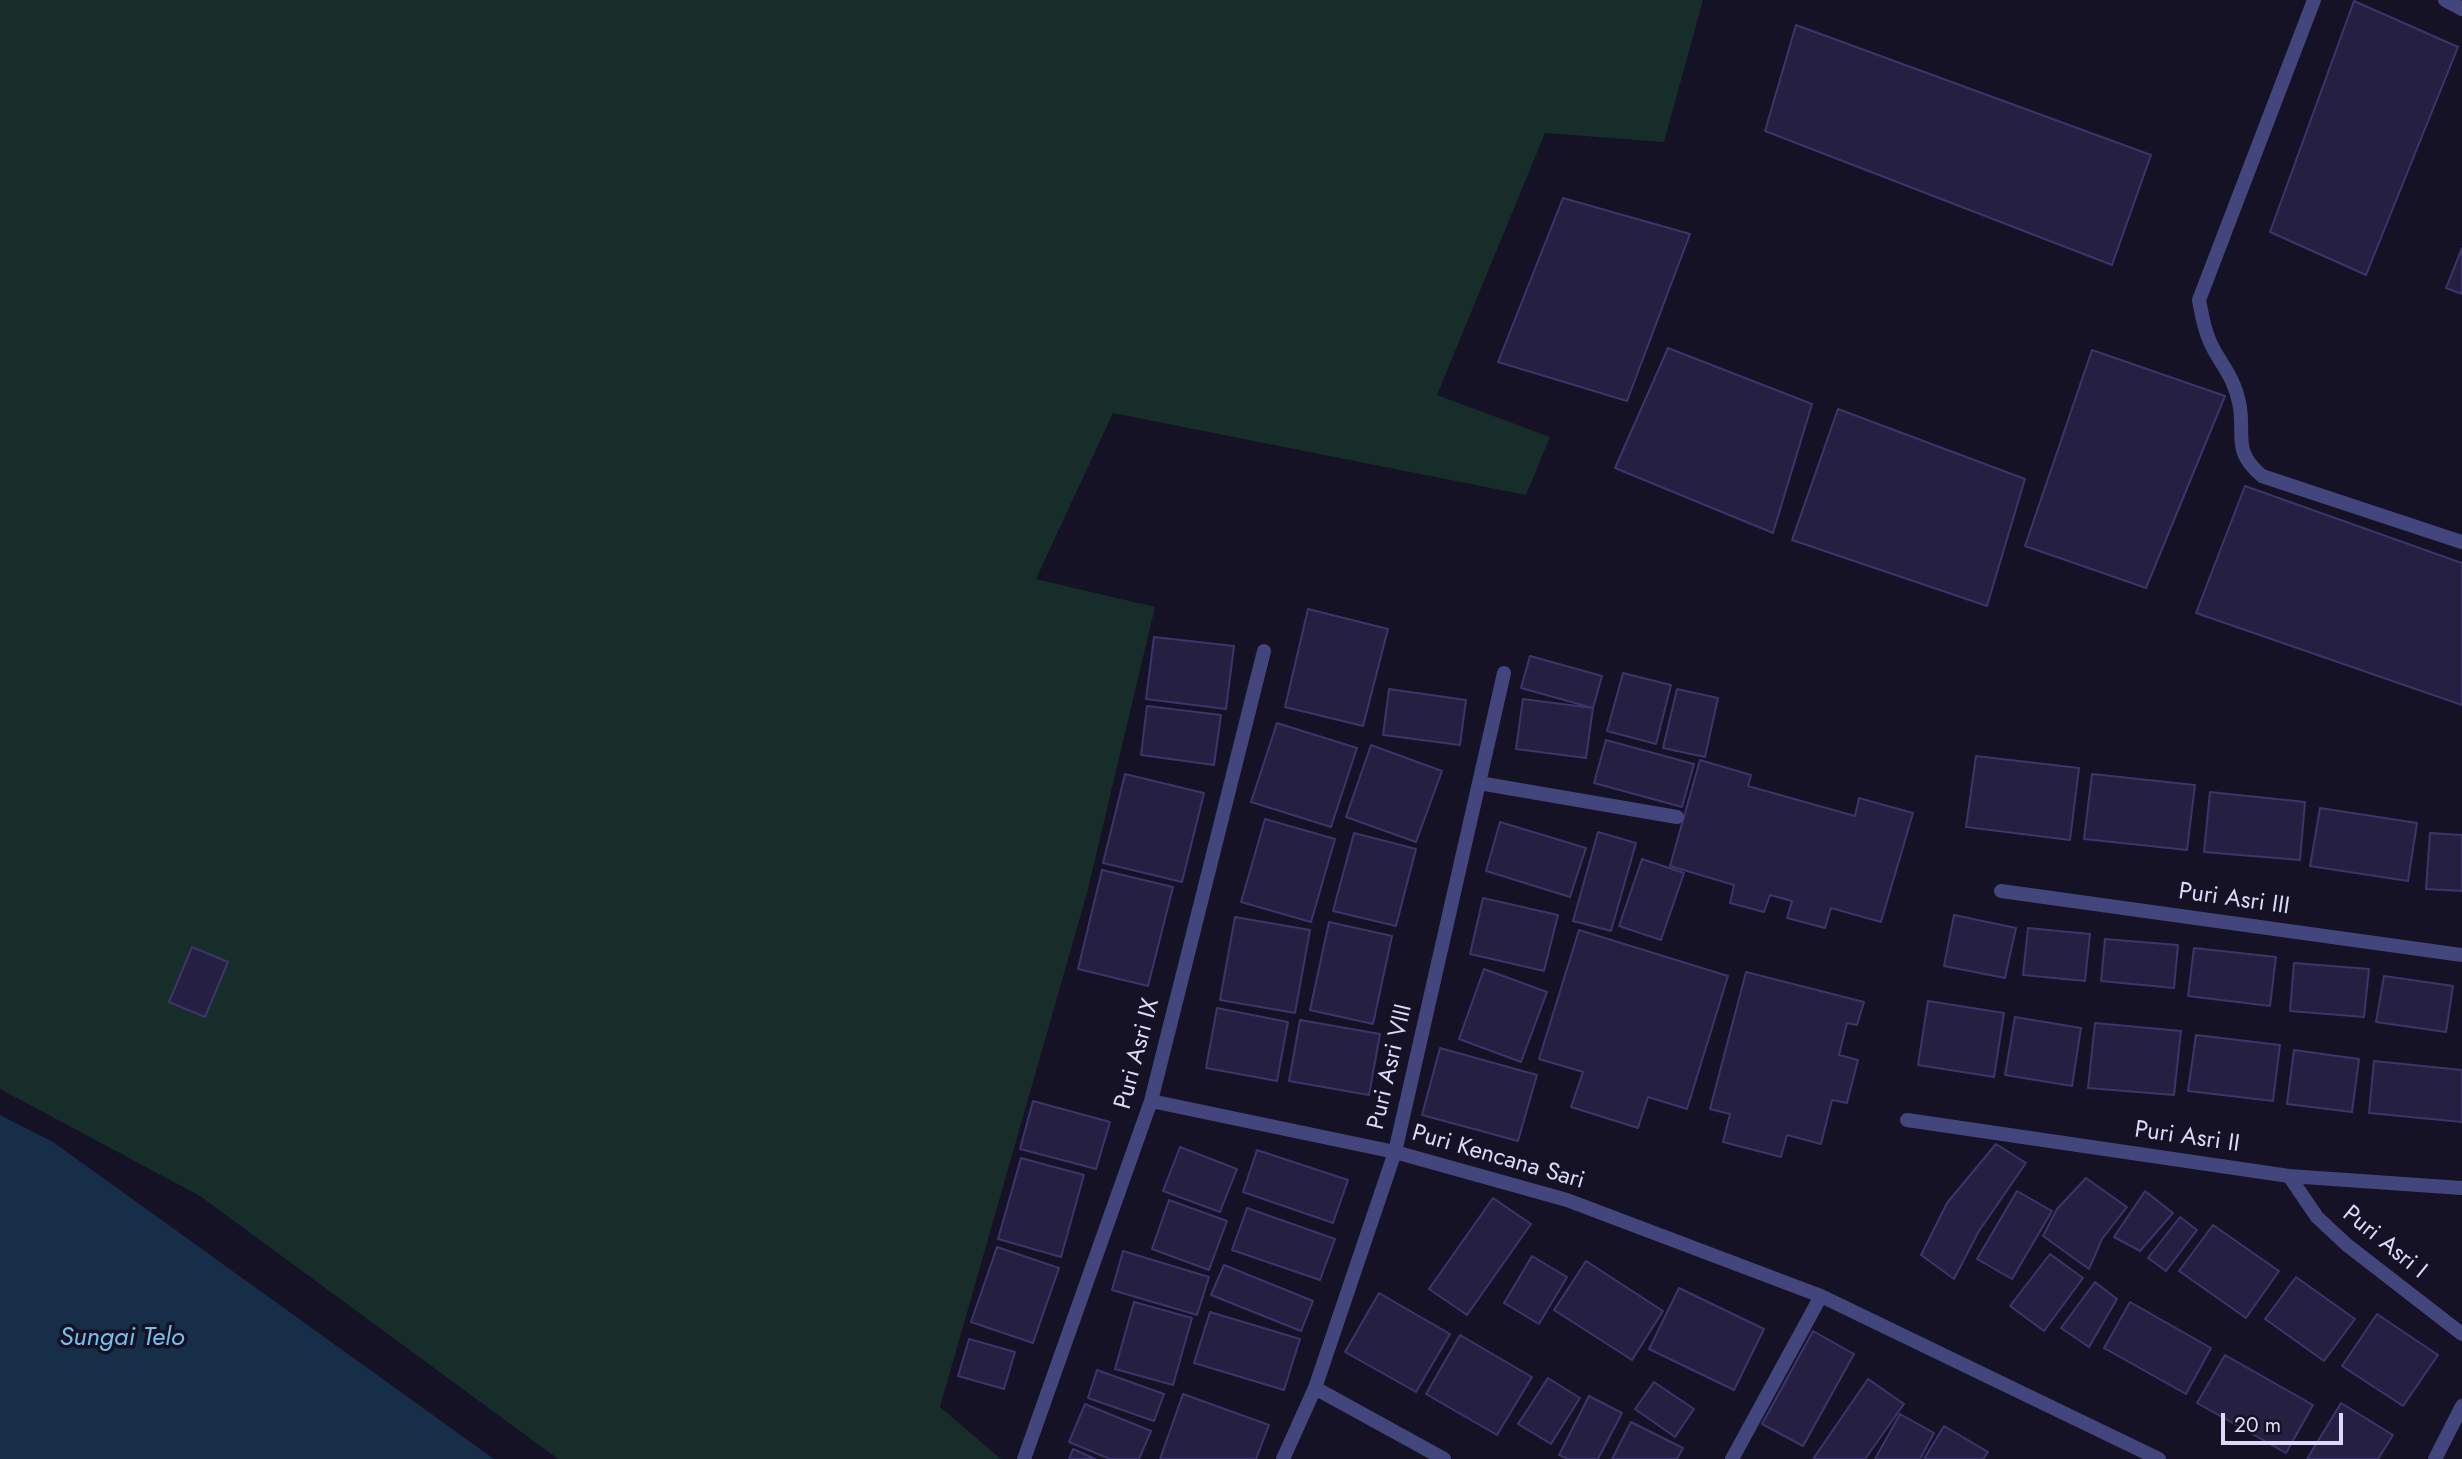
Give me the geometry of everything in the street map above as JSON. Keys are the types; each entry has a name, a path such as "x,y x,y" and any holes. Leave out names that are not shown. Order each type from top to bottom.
{"street":[{"path":"2314,0 2199,300 2204,326 2212,347 2232,377 2240,403 2243,454 2248,464 2262,476 2462,542"},
{"path":"2445,0 2462,9"},
{"name":"Puri Asri IX","path":"1024,1459 1151,1101 1264,651"},
{"name":"Puri Asri VIII","path":"1283,1459 1315,1388 1395,1152 1504,673"},
{"path":"1479,783 1677,817"},
{"name":"Puri Asri III","path":"2001,891 2462,955"},
{"name":"Puri Kencana Sari","path":"1151,1101 1395,1152 1567,1200 1821,1296 2159,1459"},
{"name":"Puri Asri II","path":"1907,1120 2289,1176 2462,1188"},
{"name":"Puri Asri I","path":"2289,1176 2316,1217 2347,1245 2462,1334"},
{"path":"1732,1459 1821,1296"},
{"path":"1315,1388 1444,1459"},
{"path":"2435,1459 2457,1431 2462,1406"}],"green space":[{"path":"0,0 1703,0 1664,142 1545,133 1437,395 1550,437 1526,495 1113,413 1036,579 1155,607 1087,893 940,1407 1001,1459 558,1459 200,1196 0,1089"}],"water":[{"name":"Sungai Telo","path":"0,1115 53,1142 494,1459 0,1459"}],"building":[{"path":"2354,1 2458,47 2366,275 2270,232"},
{"path":"1796,25 2151,155 2112,265 1765,131"},
{"path":"1563,198 1690,234 1627,401 1498,362"},
{"path":"2462,248 2462,294 2446,288"},
{"path":"1668,348 1812,404 1773,533 1615,468"},
{"path":"2092,350 2225,396 2146,588 2025,546"},
{"path":"1838,409 2025,479 1987,606 1792,540"},
{"path":"2245,486 2462,563 2462,705 2196,613"},
{"path":"1308,609 1388,629 1363,726 1285,707"},
{"path":"1154,637 1234,646 1226,709 1146,699"},
{"path":"1530,656 1602,676 1593,708 1521,688"},
{"path":"1623,673 1671,685 1656,744 1607,731"},
{"path":"1389,689 1466,700 1460,745 1383,735"},
{"path":"1677,689 1718,698 1705,757 1663,748"},
{"path":"1523,699 1593,708 1586,758 1516,749"},
{"path":"1147,706 1221,715 1214,765 1141,755"},
{"path":"1277,723 1357,748 1331,827 1251,802"},
{"path":"1606,740 1694,764 1682,807 1594,783"},
{"path":"1371,745 1442,771 1416,842 1346,817"},
{"path":"1976,756 2079,768 2070,840 1966,827"},
{"path":"1700,760 1751,775 1748,786 1855,816 1859,798 1913,813 1881,922 1831,908 1825,928 1787,918 1792,901 1770,895 1764,912 1730,903 1734,885 1670,866"},
{"path":"1125,774 1204,793 1182,882 1103,863"},
{"path":"2092,774 2195,785 2187,850 2084,839"},
{"path":"2210,792 2305,802 2300,860 2204,852"},
{"path":"2320,808 2417,823 2408,881 2310,866"},
{"path":"1265,819 1335,839 1311,922 1241,902"},
{"path":"1500,822 1586,848 1570,897 1486,871"},
{"path":"1598,832 1636,843 1611,931 1573,921"},
{"path":"1354,833 1416,849 1396,926 1333,911"},
{"path":"2430,833 2462,835 2462,891 2426,889"},
{"path":"1642,859 1684,873 1661,940 1619,926"},
{"path":"1102,870 1173,887 1148,986 1078,969"},
{"path":"1483,898 1558,915 1544,971 1470,954"},
{"path":"1954,915 2016,928 2005,978 1944,966"},
{"path":"1235,917 1310,930 1295,1013 1220,1000"},
{"path":"1329,922 1392,936 1373,1024 1310,1010"},
{"path":"2028,928 2090,934 2085,981 2023,975"},
{"path":"1579,930 1728,976 1687,1109 1648,1097 1638,1128 1571,1107 1583,1072 1539,1059"},
{"path":"2105,939 2178,945 2174,988 2101,981"},
{"path":"192,947 228,962 205,1017 169,1002"},
{"path":"2194,948 2276,957 2270,1006 2188,996"},
{"path":"2294,963 2369,969 2364,1017 2290,1011"},
{"path":"1484,969 1547,992 1521,1062 1459,1039"},
{"path":"1746,972 1864,1002 1857,1025 1847,1023 1839,1055 1858,1060 1847,1103 1832,1100 1821,1144 1787,1135 1781,1157 1723,1142 1730,1114 1710,1109"},
{"path":"2384,976 2453,986 2446,1032 2376,1022"},
{"path":"1928,1001 2004,1013 1994,1077 1918,1065"},
{"path":"1217,1008 1288,1022 1277,1081 1206,1068"},
{"path":"2015,1017 2081,1028 2072,1086 2005,1075"},
{"path":"1300,1020 1380,1034 1369,1095 1289,1081"},
{"path":"2095,1023 2181,1031 2174,1095 2088,1088"},
{"path":"2196,1035 2280,1045 2273,1101 2188,1091"},
{"path":"1440,1048 1537,1075 1518,1141 1422,1115"},
{"path":"2294,1050 2359,1059 2352,1112 2287,1104"},
{"path":"2374,1061 2462,1070 2462,1122 2369,1113"},
{"path":"1033,1101 1110,1122 1096,1169 1020,1149"},
{"path":"1996,1144 2026,1163 1979,1231 1954,1279 1921,1255 1947,1203"},
{"path":"1180,1147 1237,1169 1220,1212 1163,1191"},
{"path":"1257,1150 1348,1180 1333,1223 1243,1192"},
{"path":"1021,1158 1084,1175 1061,1257 998,1239"},
{"path":"2086,1178 2127,1207 2102,1239 2089,1269 2043,1236 2057,1209"},
{"path":"2017,1191 2052,1211 2012,1279 1977,1259"},
{"path":"2145,1191 2173,1213 2140,1251 2114,1237"},
{"path":"1493,1198 1531,1224 1467,1315 1429,1289"},
{"path":"1169,1200 1227,1221 1209,1270 1152,1249"},
{"path":"1247,1208 1335,1239 1320,1280 1232,1250"},
{"path":"2180,1217 2197,1230 2166,1271 2148,1258"},
{"path":"2213,1225 2279,1271 2246,1318 2179,1271"},
{"path":"997,1247 1059,1268 1033,1343 971,1322"},
{"path":"1123,1251 1209,1277 1197,1315 1112,1290"},
{"path":"2050,1254 2083,1278 2044,1331 2010,1306"},
{"path":"1532,1256 1567,1277 1539,1324 1504,1303"},
{"path":"1586,1261 1663,1311 1632,1360 1554,1310"},
{"path":"1224,1265 1313,1301 1301,1331 1211,1295"},
{"path":"2296,1277 2355,1319 2324,1361 2265,1319"},
{"path":"2095,1282 2117,1299 2089,1347 2061,1328"},
{"path":"1679,1288 1764,1329 1734,1390 1649,1349"},
{"path":"1379,1293 1450,1334 1416,1392 1345,1352"},
{"path":"1134,1302 1192,1318 1173,1385 1115,1369"},
{"path":"2130,1302 2211,1348 2186,1394 2104,1348"},
{"path":"1210,1312 1300,1339 1284,1390 1194,1363"},
{"path":"2377,1314 2438,1355 2403,1406 2342,1366"},
{"path":"1813,1331 1854,1354 1803,1446 1762,1424"},
{"path":"1460,1335 1532,1377 1497,1435 1426,1394"},
{"path":"969,1339 1015,1352 1004,1389 958,1376"},
{"path":"2225,1355 2313,1405 2286,1453 2197,1403"},
{"path":"1097,1370 1164,1394 1154,1421 1088,1398"},
{"path":"1548,1378 1580,1398 1551,1444 1518,1424"},
{"path":"1868,1379 1904,1404 1865,1459 1813,1459"},
{"path":"1654,1382 1694,1409 1675,1437 1635,1409"},
{"path":"1183,1394 1269,1425 1256,1459 1160,1459"},
{"path":"1589,1396 1622,1413 1598,1459 1568,1459 1559,1455"},
{"path":"2341,1403 2393,1435 2378,1459 2307,1459"},
{"path":"1085,1404 1151,1431 1139,1459 1110,1459 1069,1442"},
{"path":"1900,1414 1934,1433 1920,1459 1875,1459"},
{"path":"1631,1422 1683,1448 1677,1459 1612,1459"},
{"path":"1944,1426 1988,1452 1983,1459 1924,1459"},
{"path":"1073,1449 1095,1459 1069,1459"}]}
